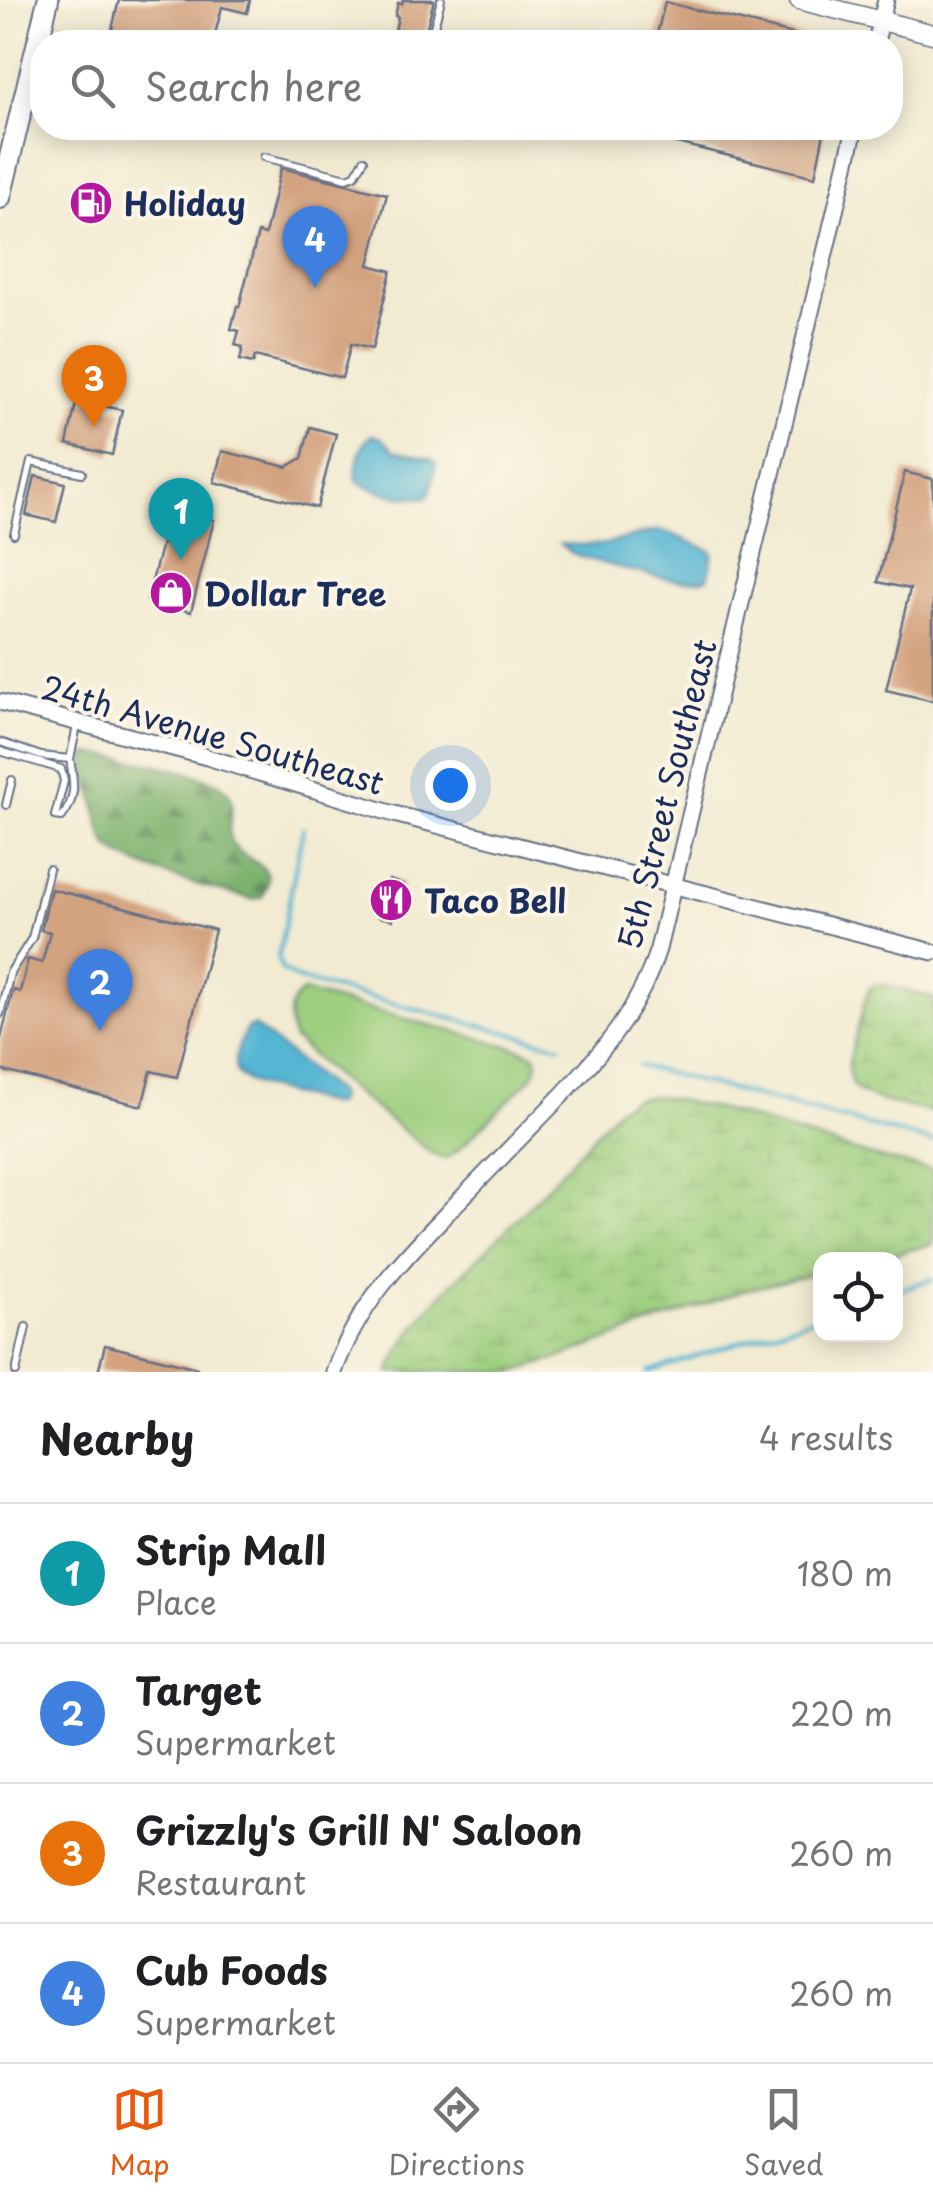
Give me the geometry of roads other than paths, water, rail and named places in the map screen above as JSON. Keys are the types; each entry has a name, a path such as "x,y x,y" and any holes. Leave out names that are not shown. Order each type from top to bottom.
{"main road":[{"path":"40,30 47,0"},
{"path":"799,0 933,34"},
{"path":"0,198 30,72"}],"street":[{"path":"879,30 886,0"},
{"name":"5th Street Southeast","path":"334,1372 363,1310 388,1276 589,1066 627,1019 642,993 674,886 853,140"},
{"name":"24th Avenue Southeast","path":"0,702 218,760 380,810 933,952"}],"lane":[{"path":"433,30 441,0"},
{"path":"264,157 347,178 355,174 364,160"},
{"path":"14,534 31,462 82,474"},
{"path":"0,751 61,769 64,781 54,816 62,818 73,796 70,759 78,722"},
{"path":"0,742 40,756 70,759"},
{"path":"6,804 12,780"},
{"path":"62,792 73,796"},
{"path":"0,1014 10,973 32,938 49,869"},
{"path":"16,1372 26,1327"}],"water":[{"path":"371,435 382,438 394,450 436,463 427,497 391,494 358,482 358,457"},
{"path":"664,531 710,550 713,554 708,578 697,581 648,575 585,558 560,544 601,545"},
{"path":"254,1026 335,1090 338,1101 329,1104 281,1092 238,1074 235,1064 239,1044 247,1028"}],"waterway":[{"path":"303,829 278,958 282,970 297,979 560,1046"},
{"path":"639,1066 933,1142"},
{"path":"903,1289 933,1279"},
{"path":"648,1372 813,1318"}],"place":[{"name":"Holiday","path":"91,203"},
{"name":"Cub Foods","path":"315,288"},
{"name":"Grizzly's Grill N' Saloon","path":"94,427"},
{"name":"Strip Mall","path":"181,560"},
{"name":"Dollar Tree","path":"171,593"},
{"name":"Taco Bell","path":"391,900"},
{"name":"Target","path":"100,1031"}]}
